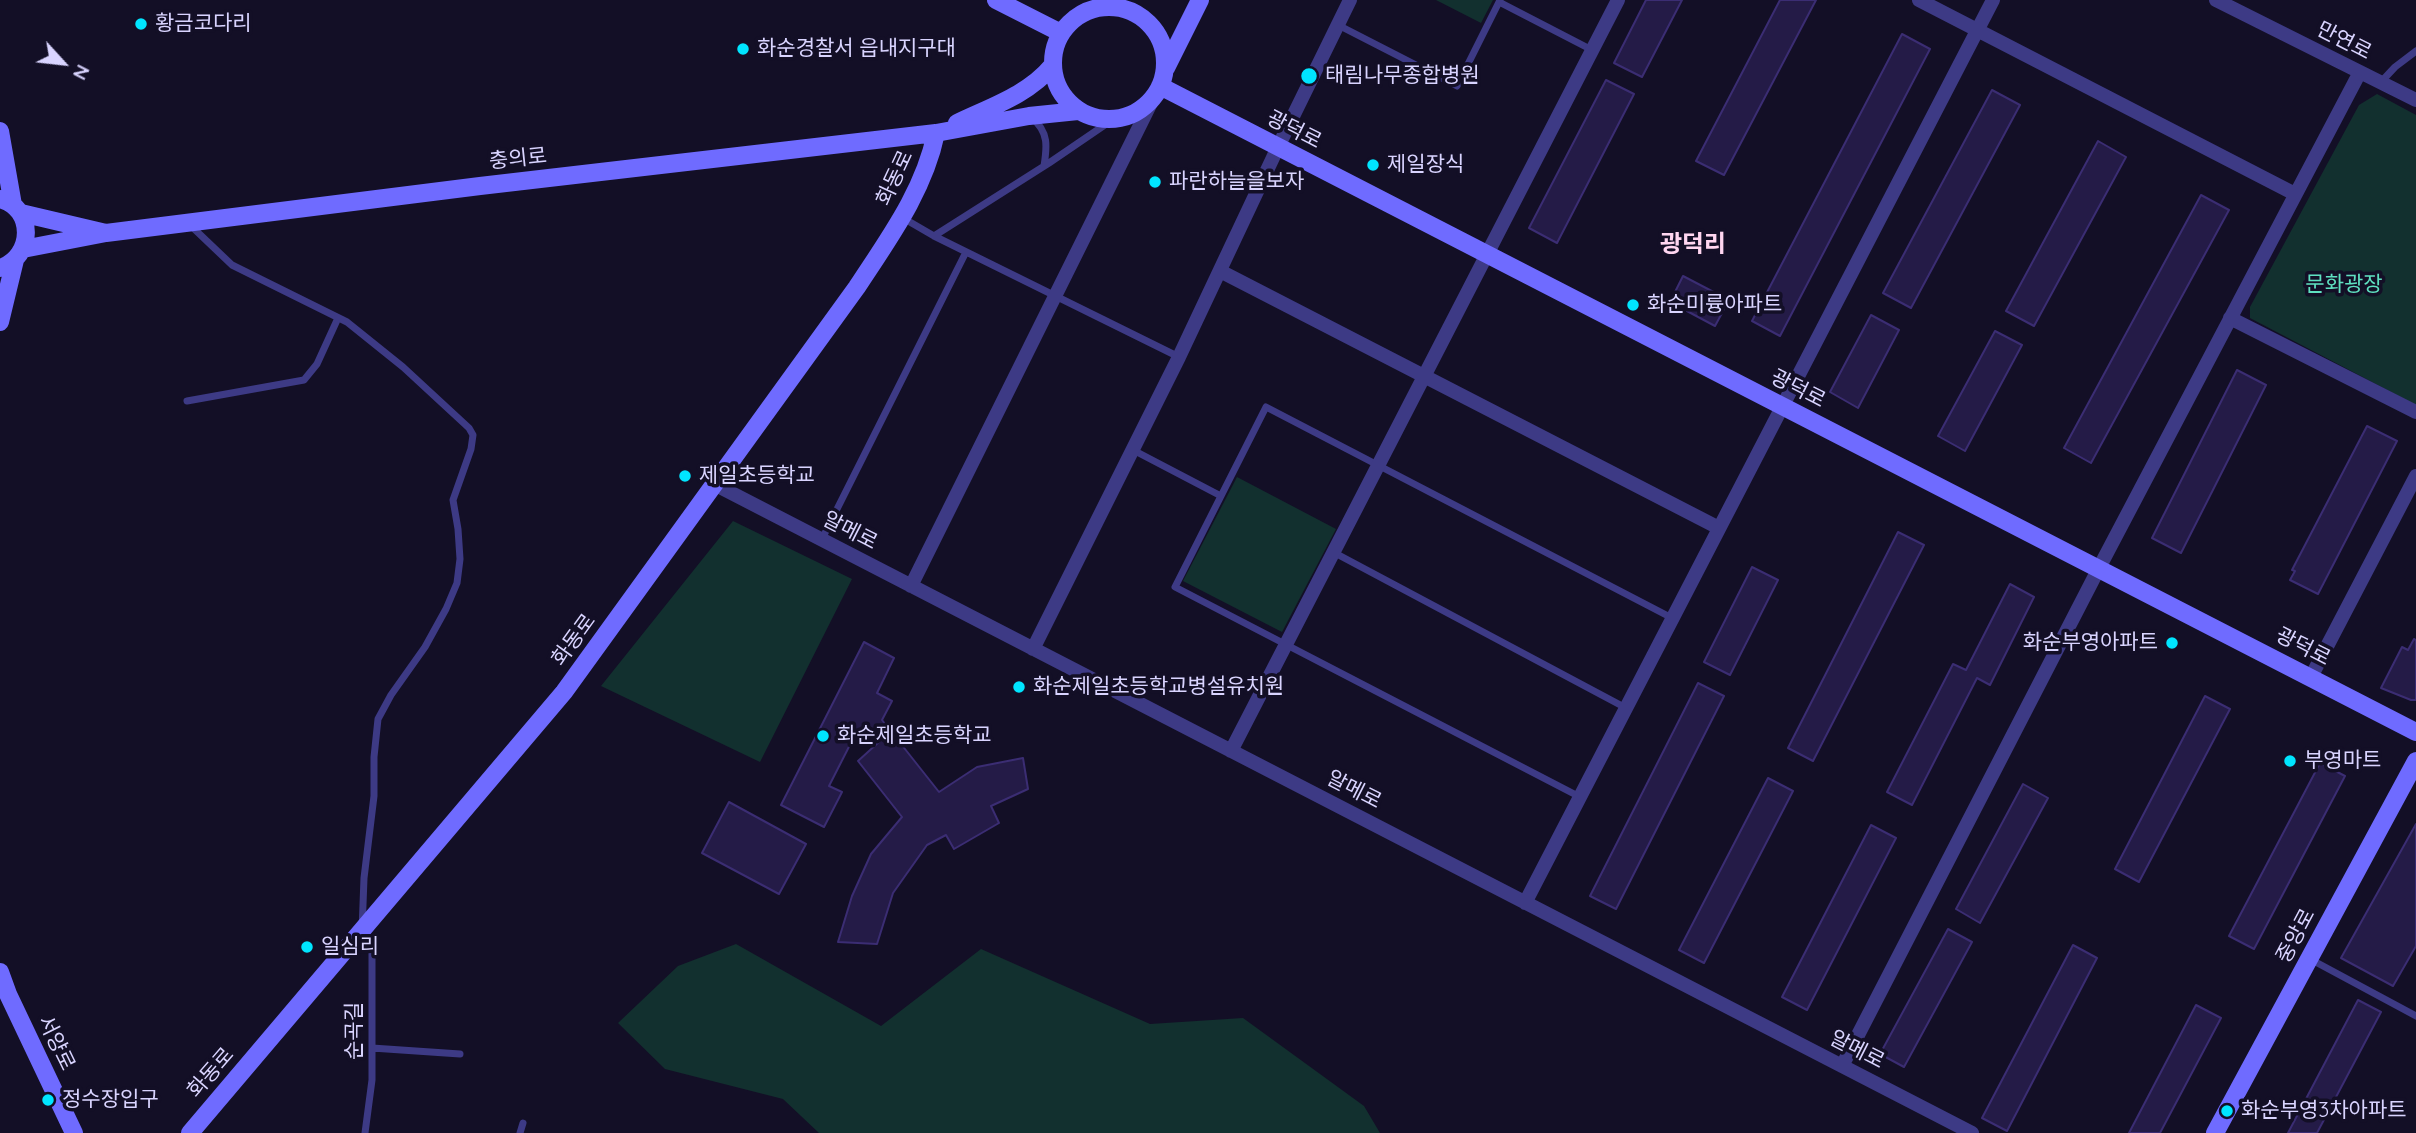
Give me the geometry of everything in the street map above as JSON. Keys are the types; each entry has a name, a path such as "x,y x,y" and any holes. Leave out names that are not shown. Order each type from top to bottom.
{"street":[{"path":"996,0 1061,33"},
{"path":"1120,7 1142,0"},
{"path":"911,586 1200,0"},
{"path":"1033,649 1179,357 1350,0"},
{"path":"1231,751 1618,0"},
{"path":"1919,0 2295,194"},
{"path":"1525,903 1993,0"},
{"name":"만연로","path":"2216,0 2416,100"},
{"path":"1103,6 1120,7 1136,13 1160,37 1165,54 1160,85 1142,109 1112,120 1095,118 1078,111 1056,85 1052,66 1054,50 1061,33 1072,20 1086,11 1103,6"},
{"name":"충의로","path":"936,132 1019,93 1041,80 1052,66"},
{"path":"1842,1066 2099,568 2360,72"},
{"name":"광덕로","path":"1160,85 2416,732"},
{"name":"충의로","path":"13,259 106,233 936,132 1029,116 1078,111"},
{"path":"0,131 11,206 25,221 27,237 13,259 0,322"},
{"name":"화동로","path":"190,1133 564,692 716,485 903,218 931,154 936,132"},
{"path":"11,206 106,233"},
{"path":"1220,271 1720,528"},
{"path":"2230,317 2416,412"},
{"path":"2311,677 2416,475"},
{"name":"알메로","path":"716,485 1972,1133"},
{"name":"중앙로","path":"2215,1133 2416,761"},
{"name":"서양로","path":"0,972 74,1133"}],"lane":[{"path":"1338,25 1457,86 1500,1 1592,50"},
{"path":"2381,83 2395,67 2416,51"},
{"path":"1029,116 1040,125 1045,134 1046,165"},
{"path":"934,236 1112,120"},
{"path":"903,218 934,236 1179,357"},
{"path":"187,401 304,380 317,364 338,318 232,265 188,223"},
{"path":"822,540 966,252"},
{"name":"순곡길","path":"338,318 347,322 403,367 469,428 472,435 471,449 453,500 460,559 457,583 425,647 391,695 378,719 362,931 372,950 372,1080 365,1133"},
{"path":"1580,797 1175,587 1266,407 1672,618"},
{"path":"1133,450 1221,496"},
{"path":"1334,552 1626,708"},
{"path":"2310,959 2416,1016"},
{"path":"372,1048 460,1054"},
{"path":"520,1133 523,1123"}],"green space":[{"path":"1436,0 1493,0 1481,23"},
{"name":"문화광장","path":"2377,94 2416,115 2416,405 2250,318 2250,307 2359,105"},
{"path":"1237,477 1336,529 1282,632 1183,581"},
{"path":"733,521 852,579 760,762 601,686"},
{"path":"736,944 881,1026 981,949 1150,1024 1243,1018 1364,1106 1380,1133 819,1133 783,1099 665,1069 618,1023 678,966"}],"building":[{"path":"1646,0 1682,0 1642,77 1614,63"},
{"path":"1780,0 1816,0 1724,175 1696,161"},
{"path":"1902,34 1930,49 1780,336 1752,321"},
{"path":"1606,80 1634,94 1557,243 1529,228"},
{"path":"1992,90 2020,105 1911,308 1883,293"},
{"path":"2098,141 2126,157 2034,326 2006,311"},
{"path":"2201,195 2229,210 2091,463 2064,448"},
{"path":"1683,276 1729,300 1715,326 1670,302"},
{"path":"1871,315 1899,330 1858,408 1830,392"},
{"path":"1995,331 2022,345 1965,451 1938,436"},
{"path":"2237,370 2266,385 2181,553 2152,538"},
{"path":"2367,426 2397,441 2318,594 2290,580 2295,571 2292,570"},
{"path":"1898,532 1924,545 1813,761 1788,748"},
{"path":"1752,567 1778,580 1730,675 1704,662"},
{"path":"2010,584 2034,597 1990,685 1977,678 1912,805 1887,792 1953,664 1966,670"},
{"path":"2414,639 2416,700 2411,700 2381,688 2402,647 2408,650"},
{"path":"864,642 894,658 877,693 892,701 882,720 939,792 977,767 1023,758 1028,789 991,806 999,823 954,849 946,835 927,845 893,893 877,944 838,942 852,896 871,854 902,817 858,761 880,741 858,729 829,786 842,792 824,827 781,805"},
{"path":"1698,683 1724,696 1616,909 1590,896"},
{"path":"2205,696 2230,709 2139,882 2115,869"},
{"path":"2320,763 2345,776 2254,949 2229,936"},
{"path":"1768,778 1793,791 1704,963 1679,950"},
{"path":"2023,784 2048,798 1980,923 1956,909"},
{"path":"729,802 806,844 779,894 702,853"},
{"path":"2416,824 2416,946 2393,986 2341,958"},
{"path":"1871,825 1896,838 1807,1010 1782,997"},
{"path":"1948,929 1972,942 1904,1067 1880,1054"},
{"path":"2073,945 2097,958 2007,1131 1982,1118"},
{"path":"2358,1000 2381,1012 2317,1133 2288,1133"},
{"path":"2196,1005 2221,1018 2160,1133 2129,1133"}],"place":[{"name":"황금코다리","path":"141,24"},
{"name":"화순경찰서 읍내지구대","path":"743,49"},
{"name":"태림나무종합병원","path":"1309,76"},
{"name":"제일장식","path":"1373,165"},
{"name":"파란하늘을보자","path":"1155,182"},
{"name":"화순미륭아파트","path":"1633,305"},
{"name":"제일초등학교","path":"685,476"},
{"name":"화순부영아파트","path":"2172,643"},
{"name":"화순제일초등학교병설유치원","path":"1019,687"},
{"name":"화순제일초등학교","path":"823,736"},
{"name":"부영마트","path":"2290,761"},
{"name":"일심리","path":"307,947"},
{"name":"정수장입구","path":"48,1100"},
{"name":"화순부영3차아파트","path":"2227,1111"}],"district":[{"name":"광덕리","path":"1693,245"}]}
